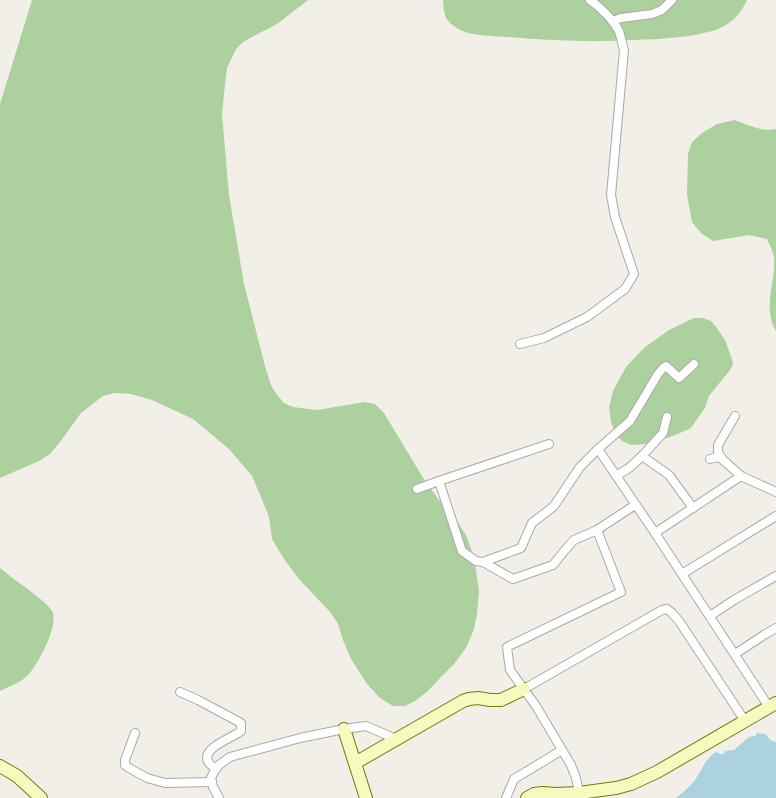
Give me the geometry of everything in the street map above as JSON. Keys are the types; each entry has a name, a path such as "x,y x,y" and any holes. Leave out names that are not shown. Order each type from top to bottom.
{"street":[{"path":"520,344 544,338 587,317 625,289 634,274 615,217 611,195 624,50 619,32 612,21 599,6 590,0"},
{"path":"612,21 621,18 652,14 662,10 672,0"},
{"path":"483,562 521,548 532,523 554,506 580,467 630,421 663,368 666,366 679,378 694,364"},
{"path":"735,416 718,445 718,452 722,459 741,476 776,492"},
{"path":"616,476 629,468 664,433 667,417"},
{"path":"417,489 549,444"},
{"path":"527,798 534,794 579,793 616,788 631,784 657,772 773,705 735,654 598,449"},
{"path":"642,456 669,475 692,508"},
{"path":"710,459 718,457 722,459"},
{"path":"655,533 741,476"},
{"path":"439,481 462,551 476,561 483,562 513,579 553,565 574,540 597,530 636,505"},
{"path":"682,574 776,516"},
{"path":"579,793 576,778 571,765 536,706 510,670 507,648 621,592 597,530"},
{"path":"710,616 734,600 776,576"},
{"path":"355,763 463,701 478,698 501,700 524,689 662,610 667,609 679,621 745,721"},
{"path":"735,654 776,628"},
{"path":"180,692 242,723 241,731 211,749 207,755 209,764 216,769"},
{"path":"218,798 211,778 219,765 230,757 300,738 366,726 396,739"},
{"path":"344,729 366,798"},
{"path":"135,733 125,760 125,765 128,768 148,778 165,783 213,785"},
{"path":"506,798 514,779 562,750"},
{"path":"0,766 17,776 40,798"},
{"path":"210,798 213,785"}],"green space":[{"path":"32,0 308,0 277,24 242,43 236,49 227,68 222,114 229,195 244,284 265,366 271,385 277,395 284,403 293,407 317,410 365,402 375,404 384,413 425,481 452,514 466,535 474,557 479,591 474,629 466,648 454,664 428,691 415,701 405,706 393,706 380,698 367,684 351,659 338,624 331,613 299,579 284,559 272,539 269,517 252,476 229,449 193,419 152,400 131,394 115,393 103,396 81,413 50,454 39,461 0,478 0,104"},
{"path":"443,0 747,0 741,11 733,20 712,31 673,38 566,41 488,36 467,33 449,22 444,13"},
{"path":"735,120 760,129 776,129 776,331 770,313 770,295 774,257 767,239 749,235 713,241 701,233 692,222 687,195 688,154 692,142 702,133 717,124"},
{"path":"694,318 703,318 711,321 717,328 725,340 732,359 733,364 730,370 709,396 705,408 691,428 673,436 648,444 631,445 622,441 616,435 611,422 609,407 613,391 626,367 645,347 669,330"},
{"path":"0,568 44,602 52,611 54,617 51,634 33,669 22,680 0,691"}],"water":[{"path":"757,733 766,734 770,740 776,742 776,798 676,798 693,783 707,760 713,754 717,752 724,754 725,751 734,750 749,737 755,736"}]}
